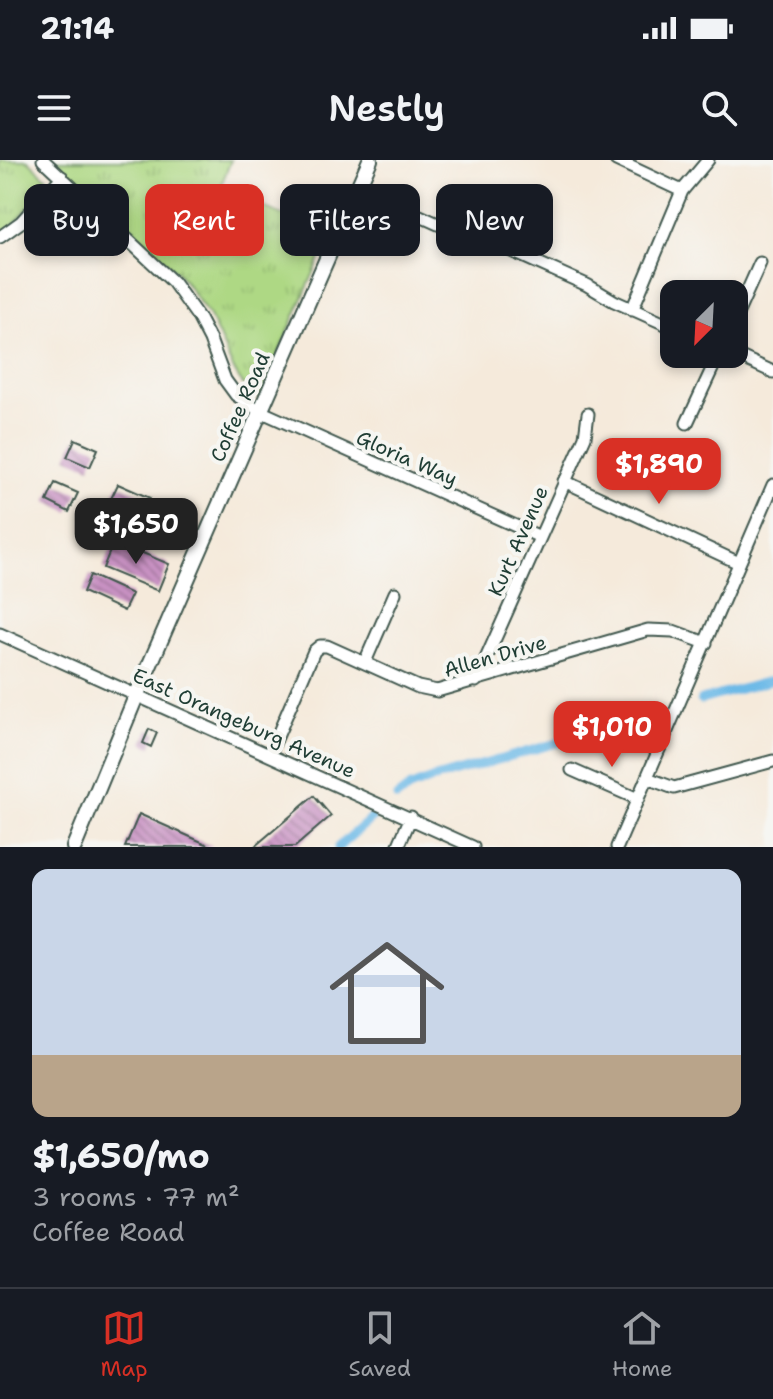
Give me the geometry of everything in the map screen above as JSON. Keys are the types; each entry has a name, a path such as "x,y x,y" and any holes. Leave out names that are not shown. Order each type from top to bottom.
{"main road":[{"name":"Coffee Road","path":"360,184 370,160"},
{"name":"Coffee Road","path":"74,847 137,694 328,256"}],"street":[{"name":"Gloria Way","path":"43,160 173,282 204,328 225,380 236,395 260,411 540,537"},
{"path":"616,160 682,191"},
{"path":"632,310 682,191 708,160"},
{"path":"0,237 21,222 62,177"},
{"path":"420,216 489,241 660,322"},
{"path":"748,290 760,263"},
{"path":"748,360 773,372"},
{"path":"687,423 713,368"},
{"name":"Kurt Avenue","path":"476,681 585,437 588,414"},
{"path":"564,481 739,563"},
{"path":"617,847 772,488"},
{"path":"365,662 395,593"},
{"name":"Allen Drive","path":"270,753 309,663 320,646 327,646 426,690 446,690 648,630 673,631 706,643"},
{"name":"East Orangeburg Avenue","path":"0,634 473,847"},
{"path":"647,778 674,788 773,761"},
{"path":"572,770 638,799"},
{"path":"398,847 411,817"}],"green space":[{"path":"0,160 28,160 51,182 24,184 24,212 0,234"},
{"path":"55,160 231,160 222,184 145,184 145,242 129,227 129,184 82,184"},
{"path":"264,207 280,214 280,256 321,256 259,398 241,382 213,323 184,281 160,256 264,256"}],"building":[{"path":"75,439 98,449 90,467 67,457"},
{"path":"55,483 78,493 69,512 47,501"},
{"path":"118,484 150,498 142,517 109,503"},
{"path":"114,541 169,564 158,591 103,568"},
{"path":"90,575 132,594 124,611 83,592"},
{"path":"149,729 157,733 151,747 143,743"},
{"path":"314,796 331,816 295,847 254,847"},
{"path":"139,814 213,847 125,847"}],"waterway":[{"path":"701,700 773,680"},
{"path":"397,797 409,788 432,779 650,716"},
{"path":"338,847 372,818"}]}
